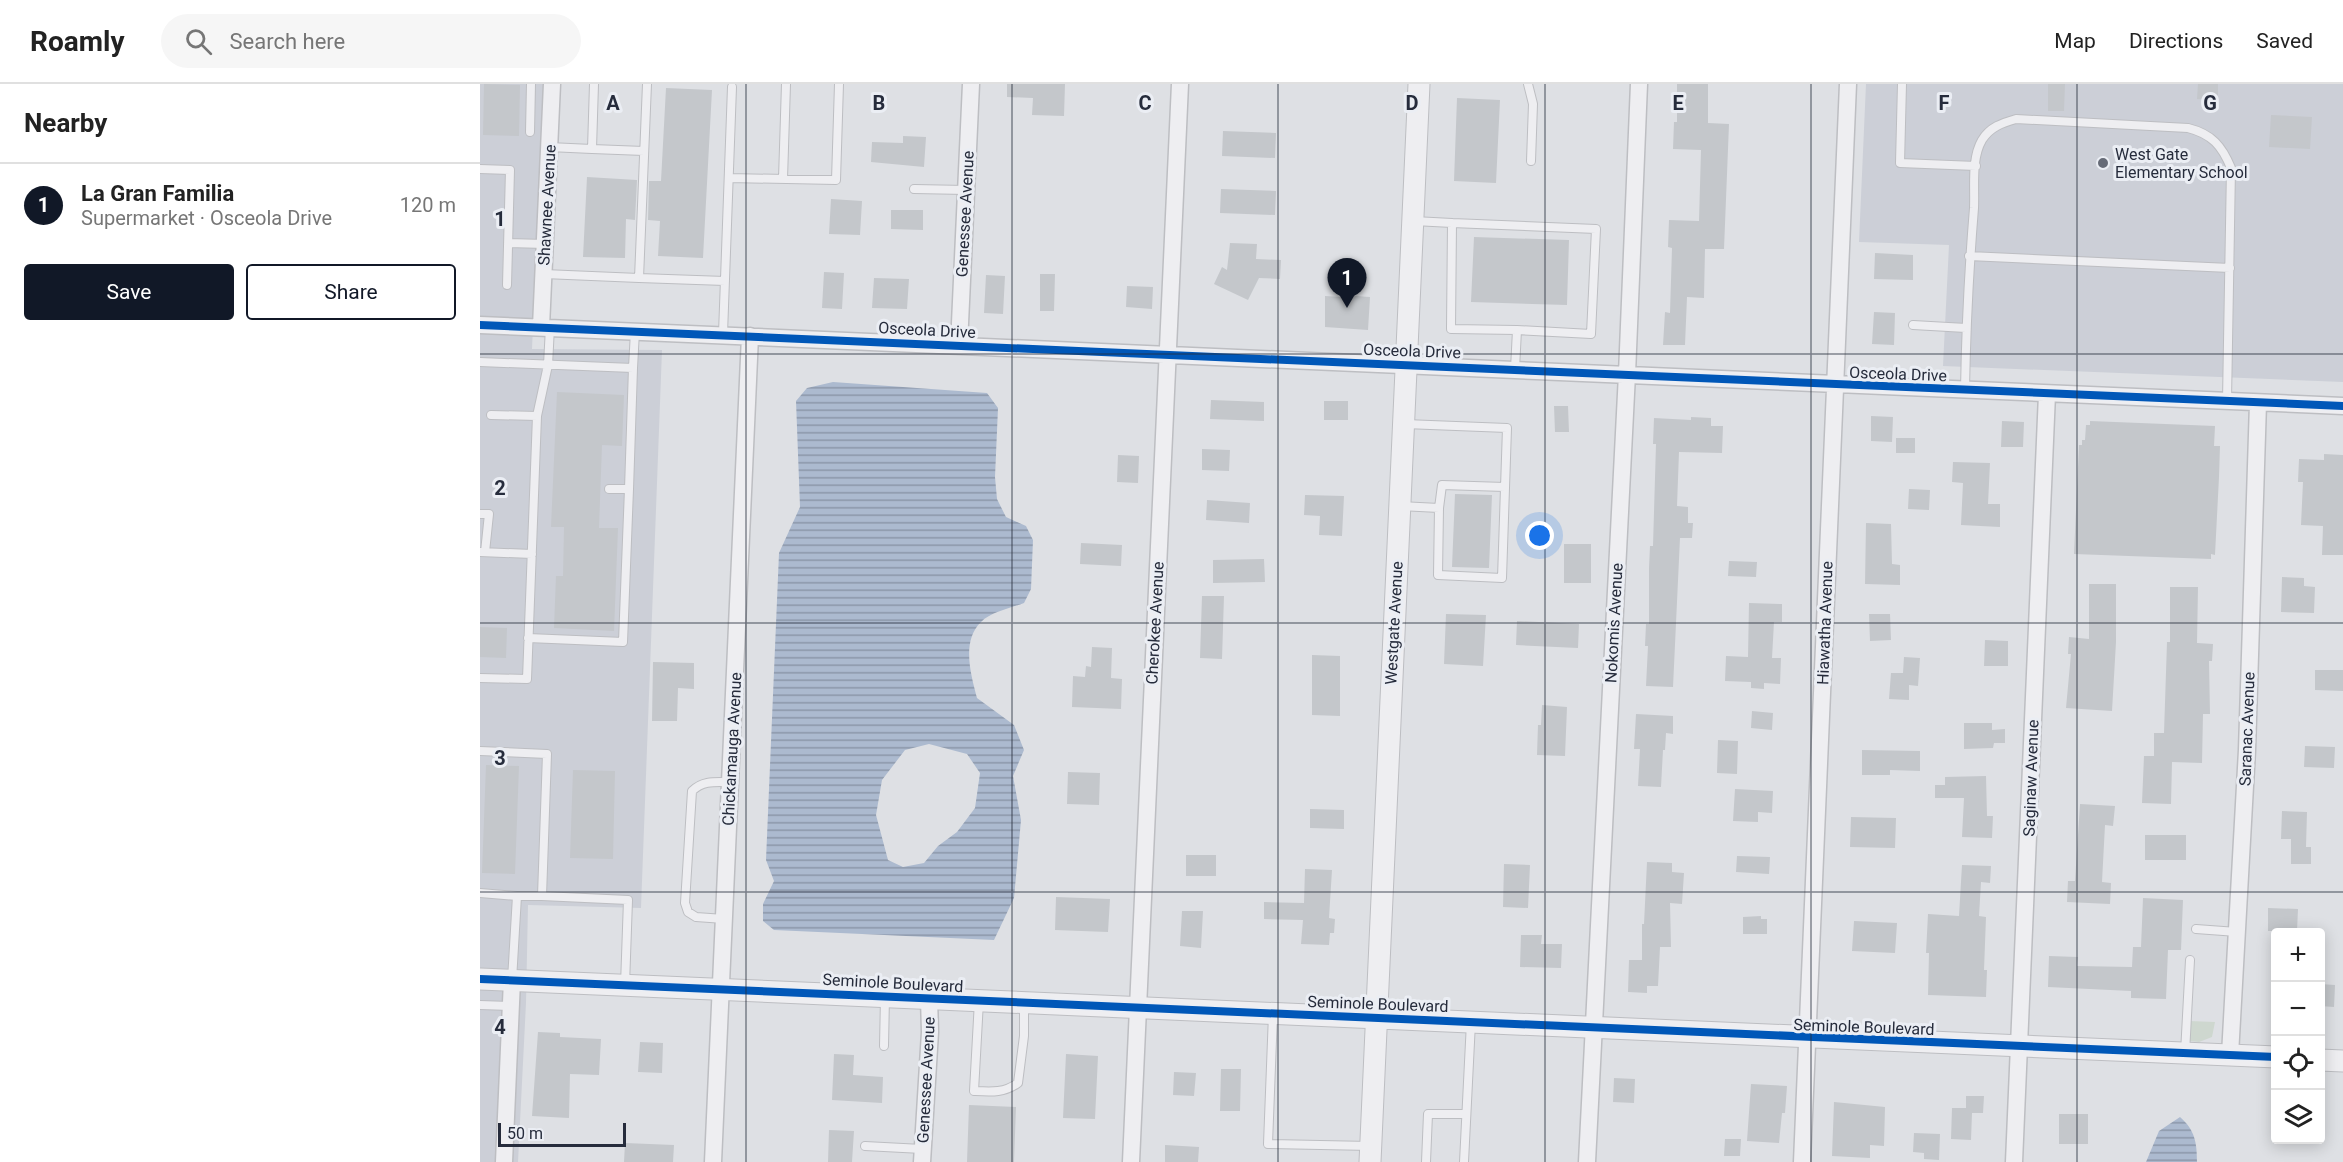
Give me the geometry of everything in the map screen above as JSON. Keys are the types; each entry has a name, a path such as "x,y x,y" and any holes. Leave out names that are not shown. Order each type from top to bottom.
{"street":[{"name":"Shawnee Avenue","path":"546,327 544,274 552,84"},
{"name":"Genessee Avenue","path":"959,345 971,84"},
{"name":"Cherokee Avenue","path":"1131,1162 1180,84"},
{"name":"Westgate Avenue","path":"1370,1154 1419,84"},
{"name":"Nokomis Avenue","path":"1587,1162 1627,374 1639,84"},
{"name":"Hiawatha Avenue","path":"1802,1162 1848,84"},
{"name":"Osceola Drive","path":"480,325 2343,406"},
{"name":"Chickamauga Avenue","path":"713,1162 750,336"},
{"name":"Saginaw Avenue","path":"2014,1162 2047,394"},
{"name":"Saranac Avenue","path":"2230,1055 2247,750 2258,403"},
{"name":"Seminole Boulevard","path":"480,979 2271,1057"},
{"path":"504,1162 512,980"},
{"name":"Genessee Avenue","path":"922,1155 930,1032 929,999"},
{"path":"2325,1060 2343,1061"}],"lane":[{"path":"530,132 531,84"},
{"path":"592,149 594,84"},
{"path":"639,278 647,84"},
{"path":"783,179 786,84"},
{"path":"729,178 836,180 839,84"},
{"path":"1528,84 1533,104 1531,161"},
{"path":"1902,84 1900,162 1976,166"},
{"path":"723,334 732,87"},
{"path":"1965,390 1969,256 1976,156 1983,140 1991,130 2016,119 2188,128 2202,132 2224,150 2231,168 2227,401"},
{"path":"549,147 644,151"},
{"path":"480,169 510,170 507,285"},
{"path":"914,189 966,190"},
{"path":"1413,221 1596,229 1591,334 1450,328 1452,223"},
{"path":"508,243 545,244"},
{"path":"1969,256 2230,268"},
{"path":"544,274 725,281"},
{"path":"1913,325 1966,328"},
{"path":"480,678 527,679 537,416 548,365 546,327"},
{"path":"1515,369 1517,330"},
{"path":"528,638 623,642 635,331"},
{"path":"480,362 633,368"},
{"path":"492,415 537,416"},
{"path":"1404,424 1507,428 1502,578 1438,575 1442,486 1505,487"},
{"path":"609,489 629,489"},
{"path":"1400,506 1440,508"},
{"path":"480,514 489,514 482,552 532,554"},
{"path":"480,751 548,754 542,896"},
{"path":"724,919 696,917 688,912 685,903 692,791 698,785 710,782 730,782"},
{"path":"480,893 628,900 625,985"},
{"path":"512,980 517,896"},
{"path":"2196,929 2237,932"},
{"path":"2185,1053 2190,960"},
{"path":"884,1046 885,996"},
{"path":"979,1001 974,1091 994,1092 1007,1091 1018,1083 1024,1036 1024,1003"},
{"path":"480,1005 511,1006"},
{"path":"1273,1013 1268,1144 1370,1154"},
{"path":"1464,1162 1471,1022"},
{"path":"1425,1162 1428,1114 1466,1114"},
{"path":"865,1146 922,1155"}],"shaded area":[{"path":"480,84 544,84 532,349 662,350 641,908 528,905 526,1003 518,1162 480,1162"},
{"name":"West Gate Elementary School","path":"1866,84 2343,84 2343,382 1943,366 1949,245 1859,242"},
{"path":"2189,1021 2215,1022 2212,1037 2199,1042 2190,1041"}],"water":[{"path":"833,382 987,393 998,408 995,477 997,499 1006,517 1026,526 1033,540 1031,589 1024,603 996,613 981,622 975,630 969,648 970,669 977,698 1014,725 1024,750 1013,776 1021,820 1014,898 994,940 774,930 763,921 763,904 774,881 766,860 779,553 800,507 796,401 807,388","holes":["929,744 967,754 980,773 975,808 957,832 938,846 924,863 903,867 888,860 876,815 882,780 905,750"]},
{"path":"2180,1117 2194,1137 2197,1162 2146,1162 2159,1131"}],"building":[{"path":"484,84 520,85 519,136 483,135"},
{"path":"1007,84 1065,84 1064,116 1032,115 1033,98 1007,97"},
{"path":"1677,84 1708,84 1708,123 1729,124 1724,249 1705,249 1704,298 1687,297 1685,345 1663,345 1665,312 1670,313 1672,248 1668,247 1669,220 1699,221 1701,150 1673,149 1674,122 1677,122"},
{"path":"2048,84 2065,84 2064,111 2048,111"},
{"path":"2198,84 2218,84 2218,100 2197,99"},
{"path":"666,88 712,90 703,258 658,256 660,221 648,220 649,181 661,181"},
{"path":"1457,98 1500,100 1496,183 1454,181"},
{"path":"2271,115 2312,117 2310,149 2269,147"},
{"path":"1223,131 1276,133 1275,158 1222,156"},
{"path":"903,136 926,137 924,167 871,162 872,142 903,143"},
{"path":"587,177 637,180 635,220 626,219 625,258 583,257"},
{"path":"1221,189 1276,191 1275,215 1220,213"},
{"path":"831,199 862,201 860,235 829,234"},
{"path":"891,210 923,210 923,230 891,229"},
{"path":"1474,237 1569,240 1567,305 1471,302"},
{"path":"1230,243 1257,244 1256,259 1281,260 1280,279 1259,278 1248,300 1214,284 1222,267 1227,270"},
{"path":"1875,253 1913,255 1913,280 1874,279"},
{"path":"824,272 844,273 842,309 822,308"},
{"path":"1040,274 1055,274 1054,311 1040,311"},
{"path":"986,275 1005,276 1003,314 984,313"},
{"path":"874,278 909,279 907,309 872,308"},
{"path":"1127,286 1153,287 1152,309 1126,307"},
{"path":"1341,295 1370,297 1368,330 1325,327 1325,296 1341,297"},
{"path":"1874,312 1895,313 1894,345 1872,344"},
{"path":"557,392 624,395 622,446 602,445 599,528 618,528 614,631 554,628 556,576 563,576 564,527 551,527"},
{"path":"1211,400 1264,402 1264,421 1210,419"},
{"path":"1324,401 1348,401 1348,420 1324,420"},
{"path":"1554,406 1568,406 1569,432 1555,432"},
{"path":"1871,416 1893,417 1892,442 1871,441"},
{"path":"1691,417 1711,418 1711,426 1723,426 1722,453 1679,452 1677,506 1688,507 1688,523 1693,523 1692,538 1680,538 1673,687 1646,686 1648,646 1645,646 1646,624 1649,624 1650,546 1653,546 1656,444 1653,444 1654,418 1691,420"},
{"path":"2002,421 2024,422 2023,447 2001,447"},
{"path":"2090,421 2215,426 2214,446 2220,446 2215,555 2211,554 2211,559 2074,554 2079,445 2082,445 2082,440 2085,440 2086,425 2090,425"},
{"path":"1896,438 1915,438 1915,453 1896,453"},
{"path":"1202,449 1230,450 1229,471 1202,470"},
{"path":"2324,454 2343,455 2343,555 2322,555 2323,526 2301,525 2303,482 2298,482 2299,459 2324,460"},
{"path":"1118,455 1139,456 1138,483 1117,482"},
{"path":"1953,462 1990,463 1988,504 2000,504 2000,527 1961,525 1963,483 1952,482"},
{"path":"1909,489 1930,490 1929,510 1908,509"},
{"path":"1455,494 1492,495 1489,568 1452,567"},
{"path":"1305,495 1344,496 1342,536 1319,535 1320,516 1304,515"},
{"path":"1207,500 1250,503 1249,523 1206,520"},
{"path":"1866,523 1891,524 1892,564 1900,565 1900,585 1865,584"},
{"path":"1081,543 1122,545 1121,566 1080,564"},
{"path":"1564,544 1591,544 1591,583 1564,583"},
{"path":"1264,559 1265,582 1213,583 1213,560"},
{"path":"1729,561 1757,562 1756,577 1728,576"},
{"path":"2282,577 2304,578 2304,586 2315,587 2314,613 2281,612"},
{"path":"2089,584 2116,584 2116,642 2112,711 2066,708 2071,654 2068,654 2069,637 2089,639"},
{"path":"2170,587 2198,587 2197,643 2213,644 2212,661 2209,661 2210,714 2203,714 2202,763 2172,762 2171,804 2142,803 2144,756 2154,756 2154,733 2164,733 2167,642 2170,642"},
{"path":"1202,596 1224,596 1222,659 1200,658"},
{"path":"1749,603 1782,604 1782,622 1774,622 1772,658 1781,658 1780,684 1764,683 1764,689 1751,688 1751,682 1725,681 1726,656 1748,657"},
{"path":"1446,614 1486,615 1483,666 1444,664"},
{"path":"1869,614 1890,614 1891,640 1870,641"},
{"path":"1517,621 1579,624 1578,648 1516,645"},
{"path":"480,627 507,628 506,658 480,657"},
{"path":"1985,640 2008,641 2008,666 1984,666"},
{"path":"1092,647 1112,648 1111,678 1122,679 1121,709 1072,707 1073,676 1085,677 1086,666 1091,667"},
{"path":"1312,655 1340,656 1340,716 1312,715"},
{"path":"1904,657 1920,658 1918,686 1909,685 1909,700 1889,699 1891,673 1903,673"},
{"path":"653,662 694,663 694,689 678,688 677,721 652,721"},
{"path":"2315,670 2343,670 2343,691 2315,690"},
{"path":"1542,705 1567,707 1565,756 1537,755 1538,725 1541,725"},
{"path":"1752,711 1773,713 1772,730 1751,728"},
{"path":"1636,714 1673,716 1673,734 1666,733 1665,750 1663,750 1661,787 1638,786 1640,749 1634,749"},
{"path":"1964,723 1992,723 1992,730 2005,729 2005,743 1994,743 1993,748 1964,749"},
{"path":"1718,740 1738,741 1737,774 1717,773"},
{"path":"2305,746 2335,747 2334,768 2304,767"},
{"path":"1862,750 1920,751 1920,771 1890,770 1890,775 1862,775"},
{"path":"486,765 519,766 515,874 482,873"},
{"path":"573,770 615,771 613,859 570,858"},
{"path":"1068,772 1100,773 1099,805 1067,804"},
{"path":"1986,776 1987,816 1993,816 1992,838 1962,837 1964,798 1935,798 1935,785 1945,785 1945,777"},
{"path":"1735,789 1773,791 1772,813 1758,812 1758,822 1733,821"},
{"path":"2080,804 2115,806 2113,826 2105,825 2102,882 2111,883 2110,904 2067,902 2068,881 2075,881"},
{"path":"1310,809 1344,810 1344,829 1310,828"},
{"path":"2282,811 2307,812 2306,847 2311,847 2311,864 2291,864 2291,839 2281,839"},
{"path":"1851,817 1896,818 1895,848 1850,847"},
{"path":"2145,835 2186,835 2186,860 2145,860"},
{"path":"1186,855 1216,855 1216,876 1186,876"},
{"path":"1737,856 1770,857 1769,874 1736,872"},
{"path":"1647,862 1672,863 1672,872 1684,873 1682,904 1670,903 1671,947 1660,947 1658,986 1647,986 1647,993 1628,992 1629,960 1642,960 1642,924 1644,924"},
{"path":"1504,864 1530,865 1528,908 1503,907"},
{"path":"1962,865 1991,866 1990,883 1981,882 1979,916 1986,917 1984,970 1987,970 1986,997 1928,995 1929,953 1926,953 1928,914 1959,916"},
{"path":"1305,869 1332,870 1329,918 1335,919 1334,933 1330,933 1329,945 1301,944 1303,920 1264,919 1264,902 1304,903"},
{"path":"1056,897 1110,899 1108,932 1055,930"},
{"path":"2143,898 2183,900 2181,950 2168,950 2166,999 2131,998 2131,991 2048,987 2049,956 2078,957 2077,966 2132,967 2133,947 2141,947"},
{"path":"2268,908 2298,909 2297,928 2271,928 2271,931 2268,931"},
{"path":"1182,911 1203,911 1201,948 1180,946"},
{"path":"1761,916 1761,919 1767,919 1767,934 1743,934 1743,917"},
{"path":"1854,921 1897,923 1895,953 1852,951"},
{"path":"1521,935 1542,935 1541,944 1562,944 1561,968 1520,967"},
{"path":"2325,984 2335,985 2334,1007 2325,1006"},
{"path":"538,1032 560,1033 560,1037 601,1039 599,1075 570,1074 569,1118 532,1116"},
{"path":"640,1042 663,1043 662,1073 638,1072"},
{"path":"834,1054 854,1055 853,1075 883,1077 882,1103 832,1100"},
{"path":"1066,1054 1098,1056 1095,1119 1063,1118"},
{"path":"1221,1069 1241,1069 1240,1111 1220,1111"},
{"path":"1174,1072 1196,1073 1194,1096 1173,1095"},
{"path":"1614,1078 1635,1079 1634,1103 1613,1102"},
{"path":"1751,1084 1787,1086 1779,1143 1747,1141"},
{"path":"1966,1096 1984,1096 1983,1113 1972,1113 1971,1140 1951,1139 1952,1108 1966,1108"},
{"path":"1834,1102 1885,1107 1884,1146 1870,1145 1870,1158 1832,1156"},
{"path":"969,1105 1016,1107 1014,1162 967,1162"},
{"path":"2059,1114 2088,1114 2088,1144 2059,1144"},
{"path":"829,1130 854,1131 852,1162 828,1162"},
{"path":"1914,1133 1940,1134 1939,1160 1924,1159 1924,1153 1913,1152"},
{"path":"1725,1139 1741,1139 1740,1156 1724,1156"},
{"path":"625,1143 674,1145 673,1162 624,1162"},
{"path":"1165,1145 1199,1147 1198,1162 1165,1162"}],"cycle path":[{"path":"480,325 2343,406"},
{"path":"480,979 2271,1057"}],"place":[{"name":"West Gate Elementary School","path":"2103,163"},
{"name":"La Gran Familia","path":"1347,308"}]}
